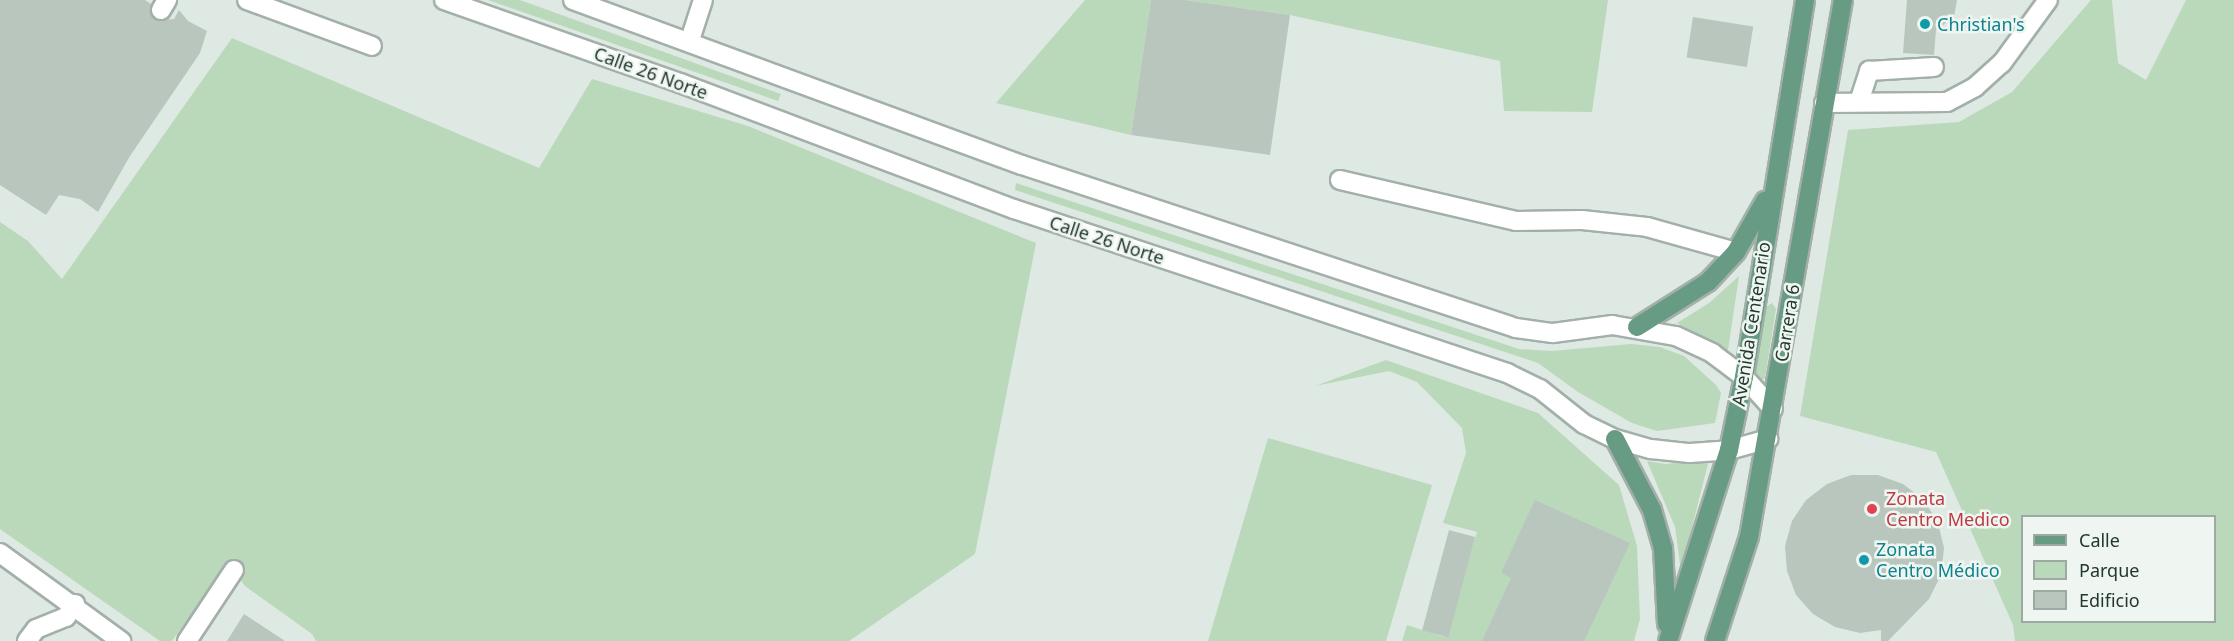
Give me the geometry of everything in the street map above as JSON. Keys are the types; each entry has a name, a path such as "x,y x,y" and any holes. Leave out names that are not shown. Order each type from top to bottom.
{"main road":[{"name":"Avenida Centenario","path":"1666,641 1729,450 1744,376 1773,180 1805,0"},
{"name":"Carrera 6","path":"1715,641 1749,537 1768,439 1843,0"},
{"path":"1637,327 1708,282 1736,252 1758,218 1773,180"},
{"path":"1615,439 1652,510 1663,548 1668,587 1666,641"}],"street":[{"path":"247,0 372,46"},
{"name":"Calle 26 Norte","path":"444,0 680,82 1014,209 1507,373 1540,389 1584,424 1615,439 1651,449 1689,453 1729,450 1768,439"},
{"path":"573,0 693,42 1022,165 1516,328 1553,333 1612,325 1637,327 1685,340 1712,353 1744,376 1773,409"},
{"path":"693,42 703,0"},
{"path":"1824,103 1947,102 1975,87 2002,63 2048,0"},
{"path":"1859,102 1869,71 1934,67"},
{"path":"1340,180 1516,221 1582,220 1647,227 1736,252"},
{"path":"0,553 75,604 121,641"},
{"path":"187,641 234,570"},
{"path":"27,641 36,629 66,616 75,604"}],"green space":[{"path":"488,0 520,0 781,94 778,101"},
{"path":"1085,0 1151,0 1131,135 996,103"},
{"path":"1185,0 1608,0 1592,112 1504,111 1500,61 1290,15"},
{"path":"2091,0 2112,0 2118,63 2146,80 2186,0 2234,0 2234,641 2015,641 2013,625 1936,452 1800,416 1848,130 1959,122 2012,92"},
{"path":"232,38 539,168 592,79 748,126 1036,243 975,554 849,641 316,641 312,634 245,586 228,563 172,641 160,641 0,529 0,222 28,241 62,279"},
{"path":"1016,183 1519,349 1552,351 1631,344 1660,347 1684,356 1716,385 1721,393 1715,423 1657,431 1632,423 1578,392 1538,363 1015,190"},
{"path":"1739,276 1728,350 1677,323 1709,303"},
{"path":"1772,303 1776,309 1765,378 1759,382 1755,377 1766,307"},
{"path":"1386,360 1538,413 1619,485 1637,546 1640,619 1634,641 1402,641 1407,625 1444,637 1477,532 1443,523 1466,453 1462,428 1417,382 1389,371 1315,386"},
{"path":"1268,438 1432,485 1386,641 1208,641"},
{"path":"1709,460 1681,571 1675,527 1647,461 1665,464"}],"building":[{"path":"0,0 145,0 151,4 151,15 156,20 174,19 179,10 188,21 207,31 200,53 130,156 98,212 80,199 59,195 46,215 0,185"},
{"path":"1151,0 1185,0 1290,15 1270,155 1131,135"},
{"name":"Christian's","path":"1907,0 1957,0 1954,17 1936,30 1934,55 1903,53"},
{"path":"1693,17 1753,27 1747,67 1687,57"},
{"name":"Zonata Centro Médico","path":"1851,475 1878,475 1903,484 1924,500 1938,523 1944,548 1941,575 1929,599 1888,641 1881,641 1881,630 1860,633 1835,627 1813,614 1796,595 1787,571 1785,546 1792,521 1806,500 1827,484"},
{"path":"1535,500 1630,543 1584,641 1482,641 1511,578 1501,573"},
{"path":"1449,530 1475,537 1448,637 1422,630"},
{"path":"244,614 285,641 227,641"}],"place":[{"name":"Christian's","path":"1925,24"},
{"name":"Zonata Centro Medico","path":"1872,509"},
{"name":"Zonata Centro Médico","path":"1864,560"}]}
